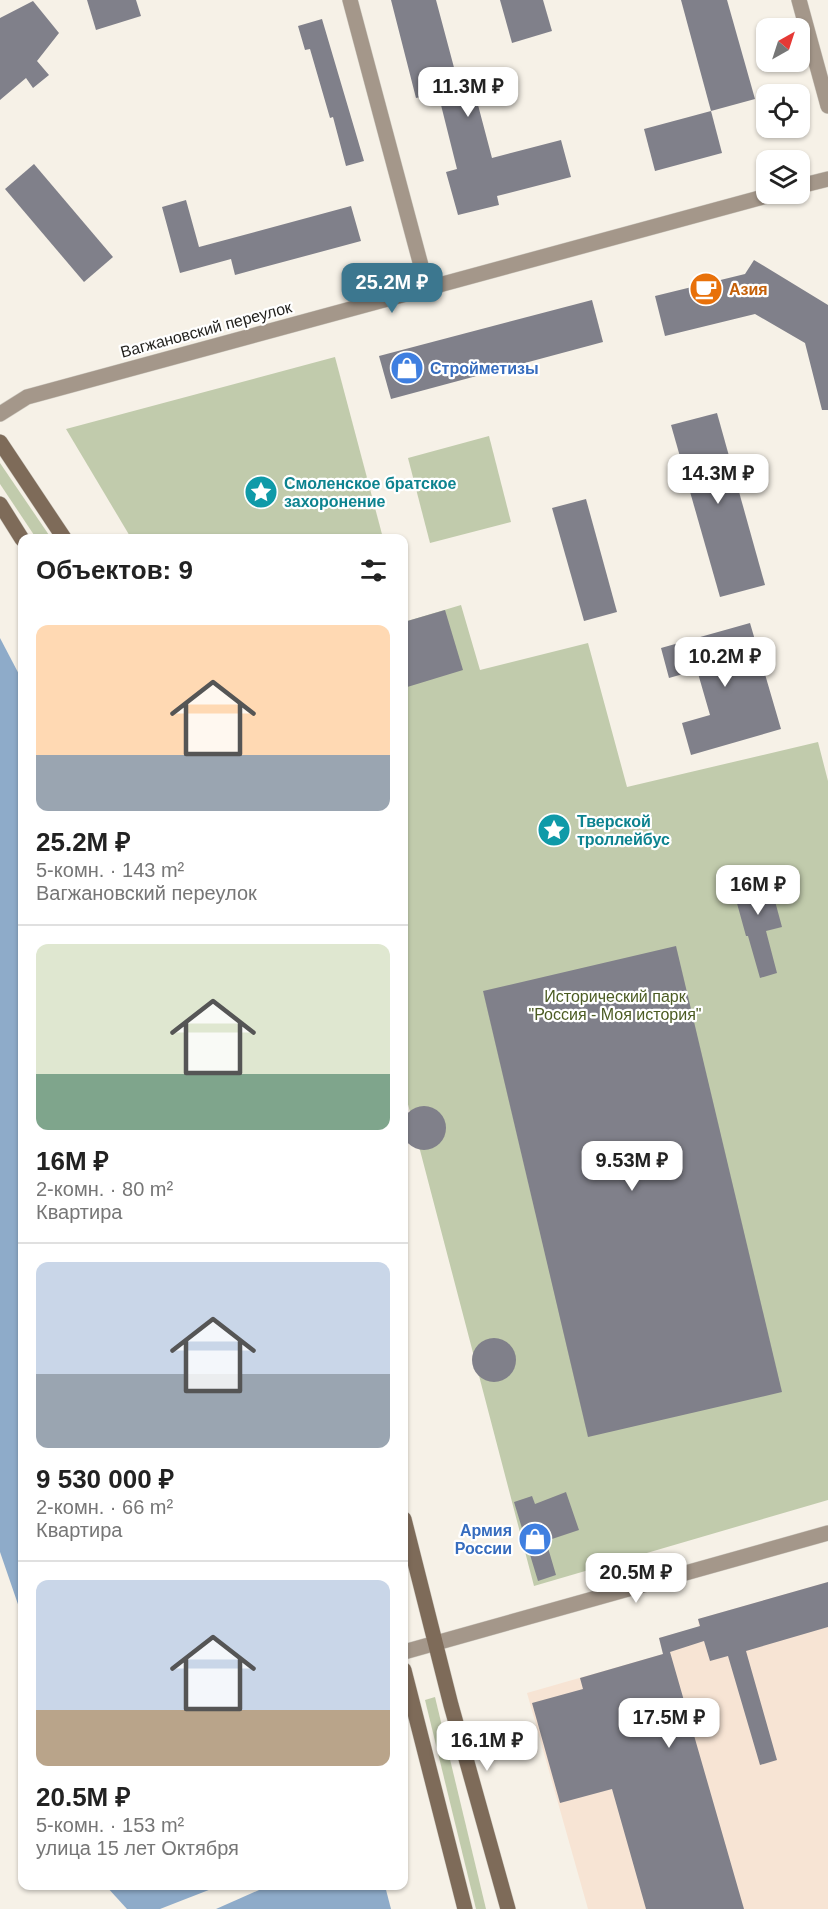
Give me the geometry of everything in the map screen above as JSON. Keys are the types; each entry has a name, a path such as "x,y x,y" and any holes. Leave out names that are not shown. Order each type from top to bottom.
{"main road":[{"path":"0,442 61,534"},
{"path":"0,504 19,534"},
{"path":"408,1535 435,1643 508,1909"},
{"path":"408,1686 465,1909"}],"street":[{"path":"350,0 427,288"},
{"path":"799,0 828,106"},
{"path":"810,184 828,179"},
{"name":"Вагжановский переулок","path":"0,414 27,397 756,199"},
{"path":"408,1651 828,1533"}],"shaded area":[{"path":"828,1582 828,1909 588,1909 527,1693 663,1654 659,1638 699,1627 698,1619"}],"green space":[{"path":"335,357 382,534 129,534 66,429"},
{"path":"489,436 511,522 430,543 408,458"},
{"path":"0,463 48,534 33,534 0,484"},
{"name":"Исторический парк \"Россия - Моя история\"","path":"461,605 480,670 588,643 627,787 818,742 828,781 828,1500 534,1586 408,1104 408,621"},
{"path":"435,1697 486,1909 476,1909 425,1700"}],"water":[{"path":"0,638 18,672 18,1604 0,1552"},
{"path":"110,1890 209,1890 160,1909 127,1909"},
{"path":"259,1890 386,1890 391,1909 216,1909"}],"building":[{"path":"87,0 136,0 141,16 96,30"},
{"path":"391,0 436,0 460,90 473,86 492,158 561,140 571,177 497,196 499,205 458,215 446,172 457,169 438,93 416,98"},
{"path":"500,0 543,0 552,31 512,43"},
{"path":"681,0 727,0 755,99 711,111"},
{"path":"33,1 59,33 37,61 49,75 33,88 26,78 0,100 0,18"},
{"path":"322,19 364,161 346,166 333,117 330,118 310,49 305,50 298,26"},
{"path":"711,111 722,153 655,171 644,129"},
{"path":"34,164 113,257 84,282 5,189"},
{"path":"186,200 199,247 351,206 361,241 235,275 231,259 180,273 162,207"},
{"path":"754,260 828,305 828,410 822,410 805,343 755,314 665,336 655,296 745,274"},
{"path":"592,300 603,342 391,399 379,356"},
{"path":"717,413 765,585 720,597 671,425"},
{"path":"586,499 617,612 584,621 552,508"},
{"path":"445,610 463,670 408,687 408,621"},
{"path":"750,623 781,729 691,755 682,723 710,715 697,670 669,678 661,648"},
{"path":"766,868 782,927 766,931 777,973 760,978 730,878"},
{"path":"676,946 782,1392 588,1437 483,991"},
{"path":"424,1106 432,1108 444,1120 446,1128 444,1136 432,1148 424,1150 416,1148 408,1142 408,1114 416,1108"},
{"path":"494,1338 509,1345 516,1360 509,1375 494,1382 479,1375 472,1360 479,1345"},
{"path":"566,1492 579,1530 546,1541 556,1575 538,1581 514,1502 532,1496 535,1504"},
{"path":"828,1582 828,1627 746,1651 777,1760 760,1765 728,1656 710,1661 704,1641 670,1652 744,1909 646,1909 612,1789 560,1803 532,1703 583,1689 580,1678 663,1654 659,1638 700,1626 698,1619"}],"place":[{"name":"Азия","path":"706,289"},
{"name":"Стройметизы","path":"407,368"},
{"name":"Смоленское братское захоронение","path":"261,492"},
{"name":"Тверской троллейбус","path":"554,830"},
{"name":"Армия России","path":"535,1539"}]}
